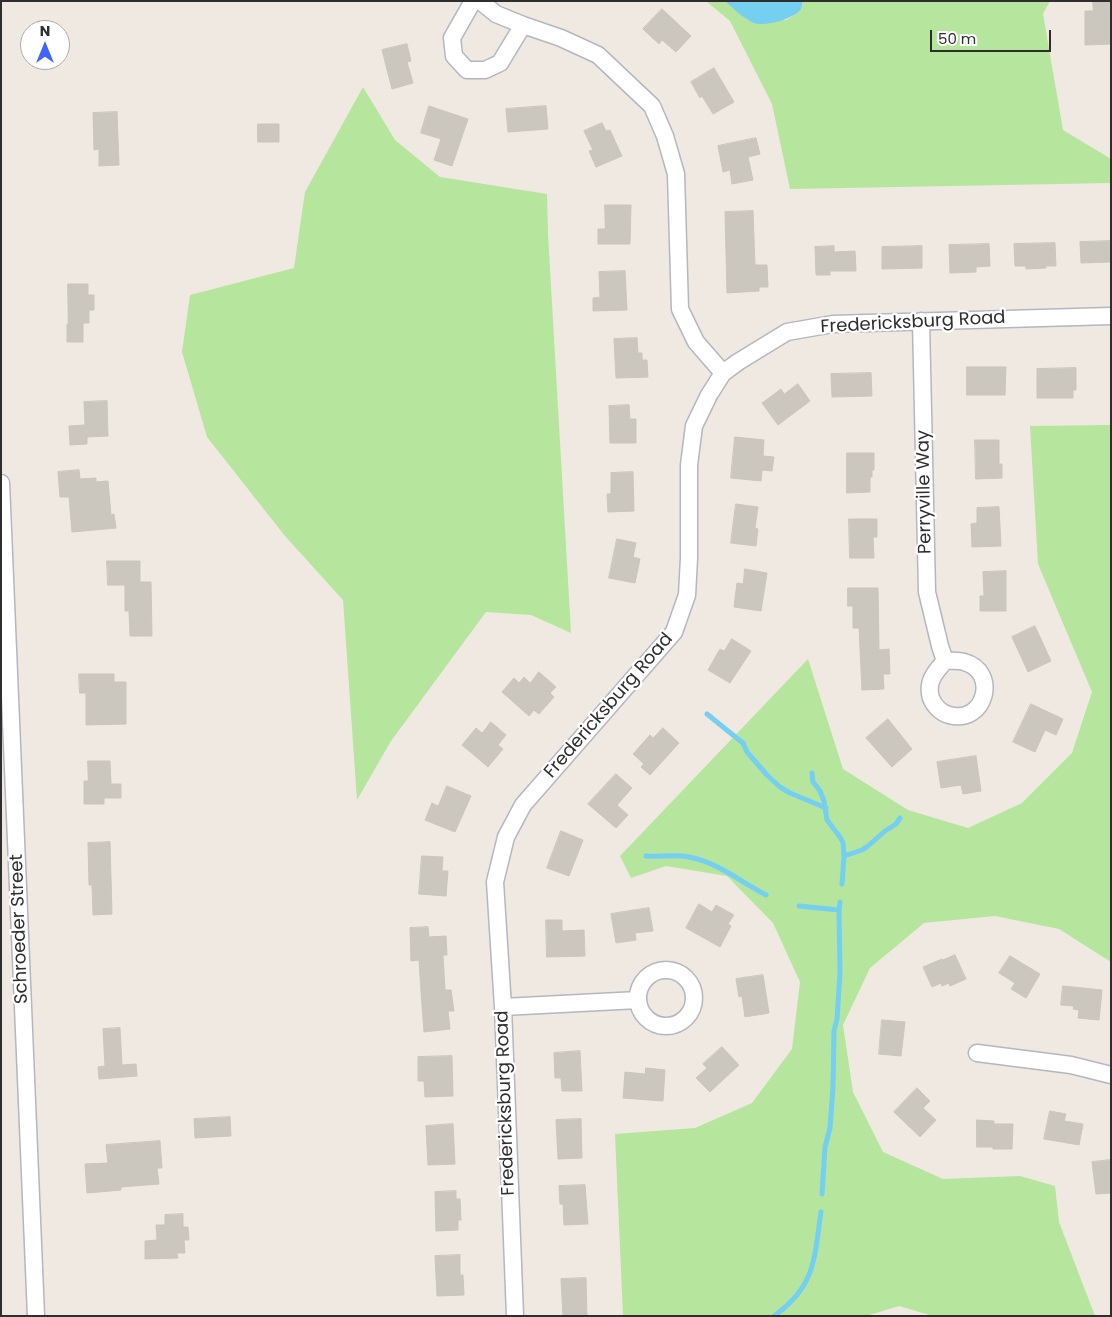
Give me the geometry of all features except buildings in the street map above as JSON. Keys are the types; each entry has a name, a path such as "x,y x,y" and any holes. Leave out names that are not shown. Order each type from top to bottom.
{"street":[{"path":"473,1 452,38 454,56 466,70 485,70 500,63 523,25"},
{"path":"480,1 496,14 561,38 598,55 652,106 665,136 676,174 680,308 696,342 723,373"},
{"name":"Fredericksburg Road","path":"515,1316 503,1007 494,882 506,837 523,806 674,632 687,595 689,465 694,426 709,395 723,373 787,332 833,324 1111,316"},
{"name":"Perryville Way","path":"921,321 927,592 945,661"},
{"name":"Schroeder Street","path":"1,483 36,1316"},
{"path":"503,1007 638,1000"},
{"path":"977,1053 1071,1065 1111,1075"}],"green space":[{"path":"706,1 725,1 730,5 786,20 799,11 803,1 1050,1 1043,14 1063,130 1111,159 1111,183 790,189 772,104 730,21"},
{"path":"363,87 395,140 440,177 547,194 571,633 531,615 486,612 391,741 357,800 343,600 285,536 207,437 182,352 190,295 294,268 305,192"},
{"path":"1111,425 1111,962 1059,929 995,916 924,923 870,968 843,1025 853,1092 883,1152 943,1179 1020,1176 1055,1186 1059,1222 1095,1316 933,1316 899,1306 866,1316 623,1316 615,1134 695,1128 752,1103 792,1049 800,982 773,923 727,876 666,866 631,878 620,856 808,659 843,769 908,810 968,828 1022,803 1072,753 1092,692 1038,564 1030,426"}],"water":[{"path":"725,1 803,1 801,9 793,16 779,21 759,24 746,19"}],"waterway":[{"path":"707,714 743,743 747,752 780,787 826,808"},
{"path":"812,773 813,782 820,791 824,801 827,820 843,843 842,884"},
{"path":"844,856 868,846 896,824 900,818"},
{"path":"646,856 689,857 709,863 766,895"},
{"path":"822,1194 825,1147 830,1128 833,1088 834,1031 837,1019 840,973 840,902"},
{"path":"799,906 839,910"},
{"path":"774,1316 798,1294 811,1270 821,1212"}]}
